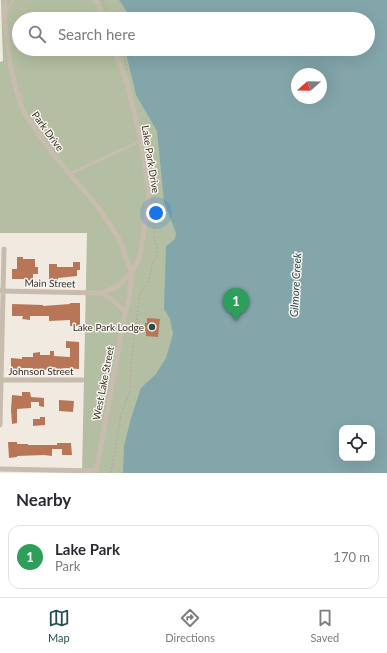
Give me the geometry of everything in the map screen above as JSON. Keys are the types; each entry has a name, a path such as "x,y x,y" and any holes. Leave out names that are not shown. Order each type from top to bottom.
{"street":[{"name":"Park Drive","path":"5,0 4,15 11,69 24,113 53,154 98,207 111,226 120,242 132,272"},
{"path":"96,0 100,12"},
{"name":"Lake Park Drive","path":"117,56 127,83 141,141 149,192 139,259 132,272"},
{"path":"0,425 4,249"},
{"name":"Main Street","path":"2,291 100,293 118,286 132,272"},
{"name":"West Lake Street","path":"96,472 125,313 129,299 132,272"},
{"name":"Main Street","path":"100,293 109,297 118,304 125,313"},
{"name":"Johnson Street","path":"1,380 82,380"},
{"path":"0,469 96,472"}],"lane":[{"path":"4,15 12,0"},
{"path":"70,174 141,141"}],"path":[{"path":"102,0 106,12"},
{"path":"124,324 135,326"}],"green space":[{"path":"1,0 387,0 387,473 82,473 87,233 0,233 0,62 3,61"}],"water":[{"name":"Gilmore Creek","path":"119,0 387,0 387,473 123,473 124,446 141,388 156,374 166,358 173,334 170,319 164,309 166,246 175,239 176,233 164,202 157,131 136,95 127,56 375,56 375,12 127,12"}],"building":[{"path":"17,257 23,257 23,259 35,259 35,267 38,267 38,274 33,274 33,280 26,281 26,279 12,279 12,269 17,269"},
{"path":"73,262 80,262 80,270 77,270 77,276 58,278 58,281 49,282 49,264 57,264 57,267 73,267"},
{"path":"80,303 80,326 70,326 70,320 49,321 49,316 30,316 30,320 22,319 23,316 12,316 12,304 43,306"},
{"name":"Lake Park Lodge","path":"147,318 160,319 158,337 146,336 146,331 144,331"},
{"path":"66,341 79,342 79,369 63,368 63,370 33,371 33,368 19,368 19,370 11,370 11,358 22,359 22,357 33,357 33,353 40,352 40,355 50,355 50,351 54,351 54,356 70,357 70,348 66,348"},
{"path":"22,392 30,392 31,397 44,398 44,407 39,406 39,402 31,402 31,408 17,409 17,423 12,424 12,395 22,396"},
{"path":"59,400 74,401 73,412 59,411"},
{"path":"40,417 45,417 45,425 33,426 33,419 40,419"},
{"path":"8,442 17,442 17,444 28,445 57,445 57,443 71,443 72,455 62,455 62,449 52,449 52,456 17,456 9,458"}],"place":[{"name":"Lake Park","path":"236,321"},
{"name":"Lake Park Lodge","path":"152,327"}]}
